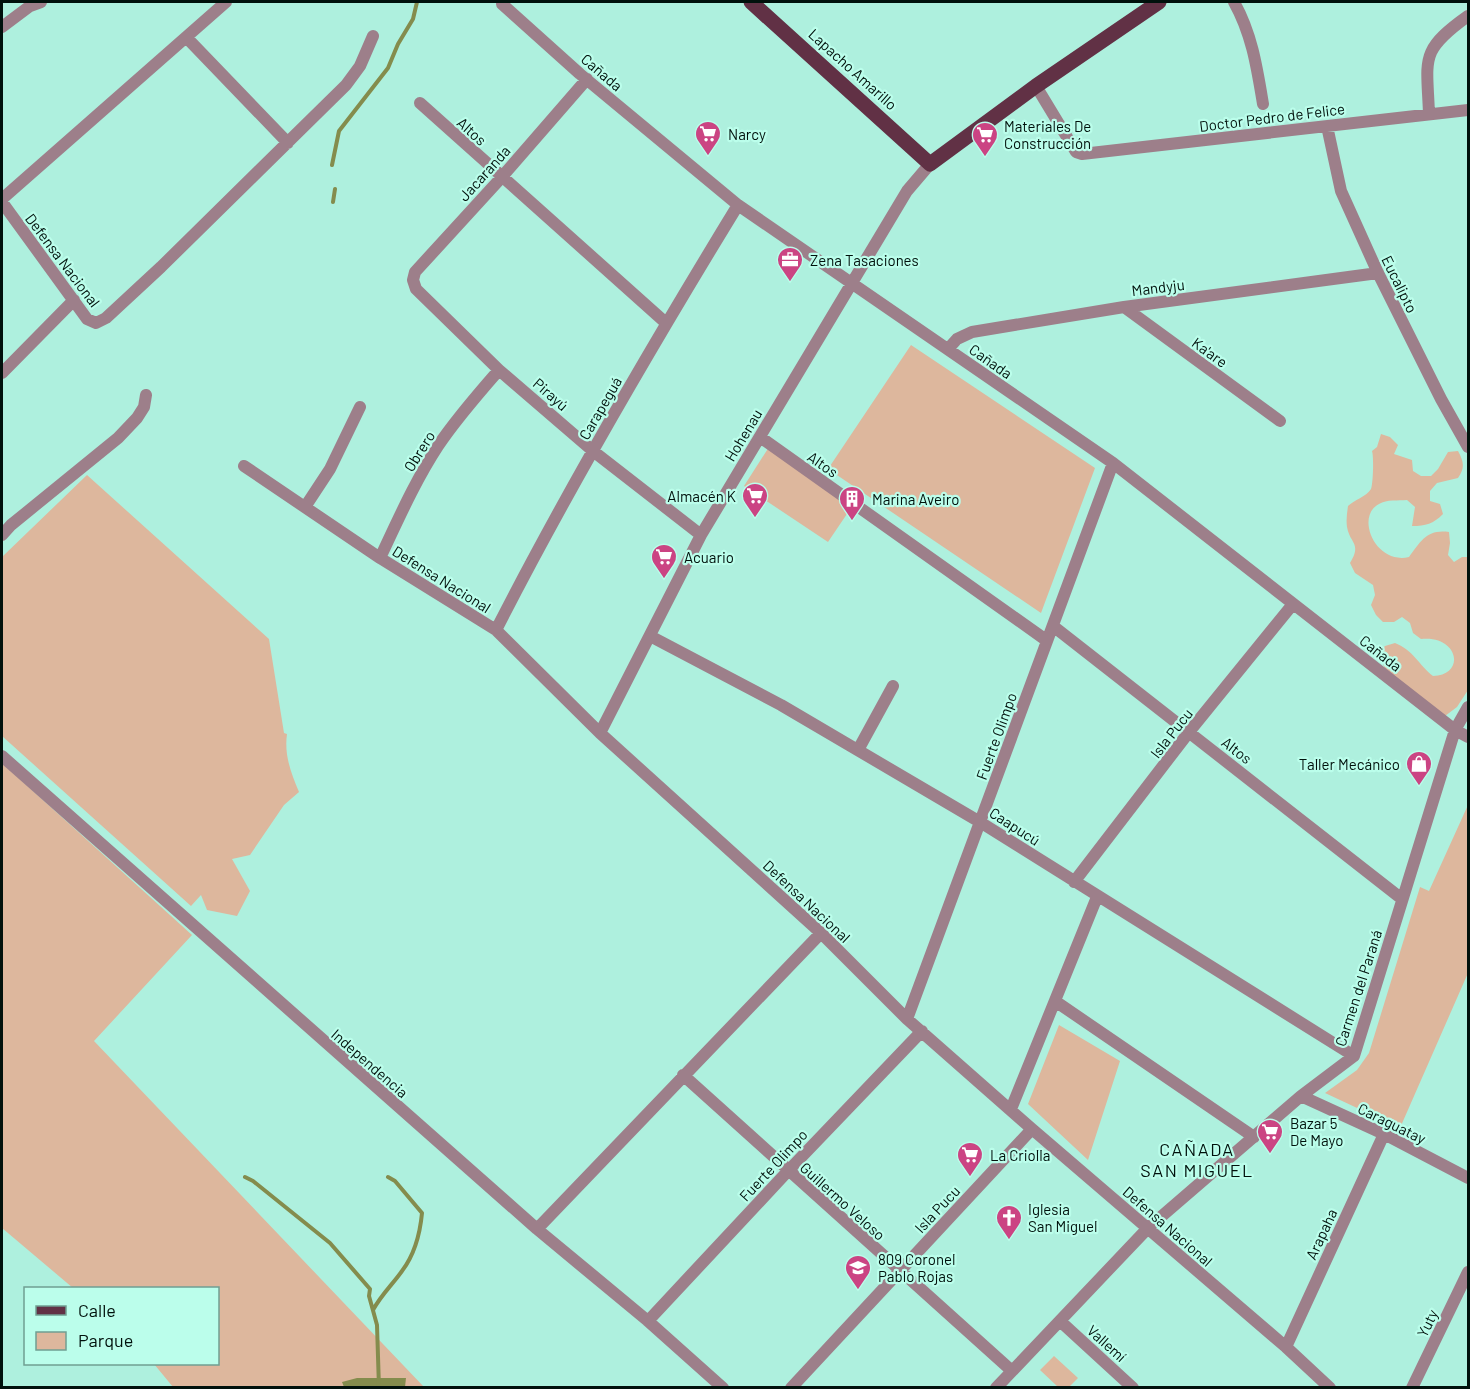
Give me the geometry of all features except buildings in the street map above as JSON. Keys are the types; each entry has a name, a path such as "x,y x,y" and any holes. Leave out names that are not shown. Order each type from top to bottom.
{"main road":[{"name":"Lapacho Amarillo","path":"751,2 930,164"},
{"path":"930,164 1036,86 1159,2"}],"street":[{"path":"2,27 30,6 41,2"},
{"path":"2,200 225,2"},
{"path":"1234,2 1248,29 1253,46 1263,104"},
{"name":"Cañada","path":"502,4 738,206 1113,463 1455,730 1468,737"},
{"path":"1429,114 1427,60 1435,44 1445,32 1468,16"},
{"path":"186,37 288,143 346,85 360,66 373,36"},
{"name":"Jacaranda","path":"416,289 413,280 414,272 501,178 587,79"},
{"name":"Doctor Pedro de Felice","path":"1036,86 1079,154 1468,110"},
{"name":"Altos","path":"420,104 666,322"},
{"name":"Eucalipto","path":"1327,126 1341,192 1378,273 1441,399 1468,447"},
{"name":"Defensa Nacional","path":"2,200 87,319 96,323 106,318 161,267 288,143"},
{"name":"Hohenau","path":"600,733 701,536 907,191 930,164"},
{"name":"Carapeguá","path":"496,630 666,322 738,206"},
{"name":"Mandyju","path":"948,349 957,339 972,332 1124,307 1378,273"},
{"name":"Pirayú","path":"416,289 499,370 593,451 701,536"},
{"path":"2,373 74,300"},
{"name":"Ka'are","path":"1124,307 1280,421"},
{"name":"Obrero","path":"380,558 409,497 438,446 499,370"},
{"path":"2,535 10,525 118,438 137,418 144,407 146,395"},
{"path":"305,507 330,469 360,407"},
{"name":"Altos","path":"759,437 1046,640"},
{"name":"Fuerte Olimpo","path":"907,1018 1113,463"},
{"name":"Defensa Nacional","path":"244,466 380,558 496,630 600,733 821,933 907,1018 1032,1129 1286,1347 1330,1388"},
{"name":"Isla Pucu","path":"1074,882 1293,603"},
{"name":"Altos","path":"1053,626 1402,899"},
{"name":"Caapucú","path":"650,636 746,686 980,822 1354,1056"},
{"path":"858,750 893,686"},
{"name":"Carmen del Paraná","path":"996,1388 1148,1228 1302,1096 1354,1056 1455,730 1468,706"},
{"name":"Independencia","path":"2,756 537,1229 723,1388"},
{"path":"1011,1109 1097,897"},
{"path":"537,1229 821,933"},
{"path":"1055,1001 1254,1137"},
{"name":"Fuerte Olimpo","path":"648,1322 922,1031"},
{"name":"Guillermo Veloso","path":"683,1075 899,1272 1012,1371"},
{"name":"Caraguatay","path":"1302,1096 1384,1134 1468,1178"},
{"name":"Isla Pucu","path":"791,1388 1032,1129"},
{"name":"Arapaha","path":"1286,1347 1384,1134"},
{"name":"Yuty","path":"1412,1388 1468,1272"},
{"name":"Vallemí","path":"1060,1321 1133,1388"}],"green space":[{"path":"911,345 1095,468 1041,613 828,469"},
{"path":"1381,434 1390,437 1398,445 1394,454 1412,460 1413,471 1421,476 1431,476 1448,452 1458,451 1462,462 1463,468 1458,478 1437,483 1430,491 1430,501 1440,504 1443,514 1432,522 1412,526 1415,507 1407,500 1382,502 1372,510 1369,518 1372,538 1378,547 1397,558 1409,557 1425,537 1435,532 1449,532 1448,555 1454,562 1462,557 1468,557 1468,690 1457,707 1445,716 1386,672 1379,653 1385,646 1395,643 1411,654 1433,676 1444,674 1454,663 1454,656 1450,649 1444,643 1434,639 1421,639 1413,633 1410,623 1402,617 1394,622 1383,622 1371,605 1375,595 1373,585 1355,573 1350,563 1355,547 1348,533 1348,506 1371,489 1372,451 1377,447"},
{"path":"769,447 853,505 828,542 744,486"},
{"path":"87,475 269,639 284,733 287,734 287,757 299,792 284,805 250,855 232,859 250,891 237,916 207,910 201,895 191,906 2,736 2,557"},
{"path":"2,763 192,935 94,1041 424,1387 173,1387 155,1365 219,1365 219,1287 72,1287 2,1228"},
{"path":"1468,805 1468,973 1400,1128 1325,1093 1357,1070 1369,1053 1420,887 1429,891"},
{"path":"1059,1025 1120,1061 1088,1160 1028,1104"},
{"path":"1054,1356 1078,1378 1069,1387 1058,1387 1040,1370"}],"shaded area":[{"path":"357,1378 406,1378 405,1387 344,1387 342,1382"}],"waterway":[{"path":"332,165 339,131 388,68 398,44 413,19 417,2"},
{"path":"333,202 335,189"},
{"path":"245,1177 330,1243 370,1289 369,1296 377,1325 379,1388"},
{"path":"373,1310 414,1251 422,1213 395,1181 388,1177"}],"place":[{"name":"Narcy","path":"708,157"},
{"name":"Materiales De Construcción","path":"985,158"},
{"name":"Zena Tasaciones","path":"790,283"},
{"name":"Almacén K","path":"755,519"},
{"name":"Marina Aveiro","path":"852,522"},
{"name":"Acuario","path":"664,580"},
{"name":"Taller Mecánico","path":"1419,787"},
{"name":"Bazar 5 De Mayo","path":"1270,1155"},
{"name":"La Criolla","path":"970,1178"},
{"name":"Iglesia San Miguel","path":"1009,1241"},
{"name":"809 Coronel Pablo Rojas","path":"858,1291"}],"district":[{"name":"CAÑADA SAN MIGUEL","path":"1197,1159"}]}
